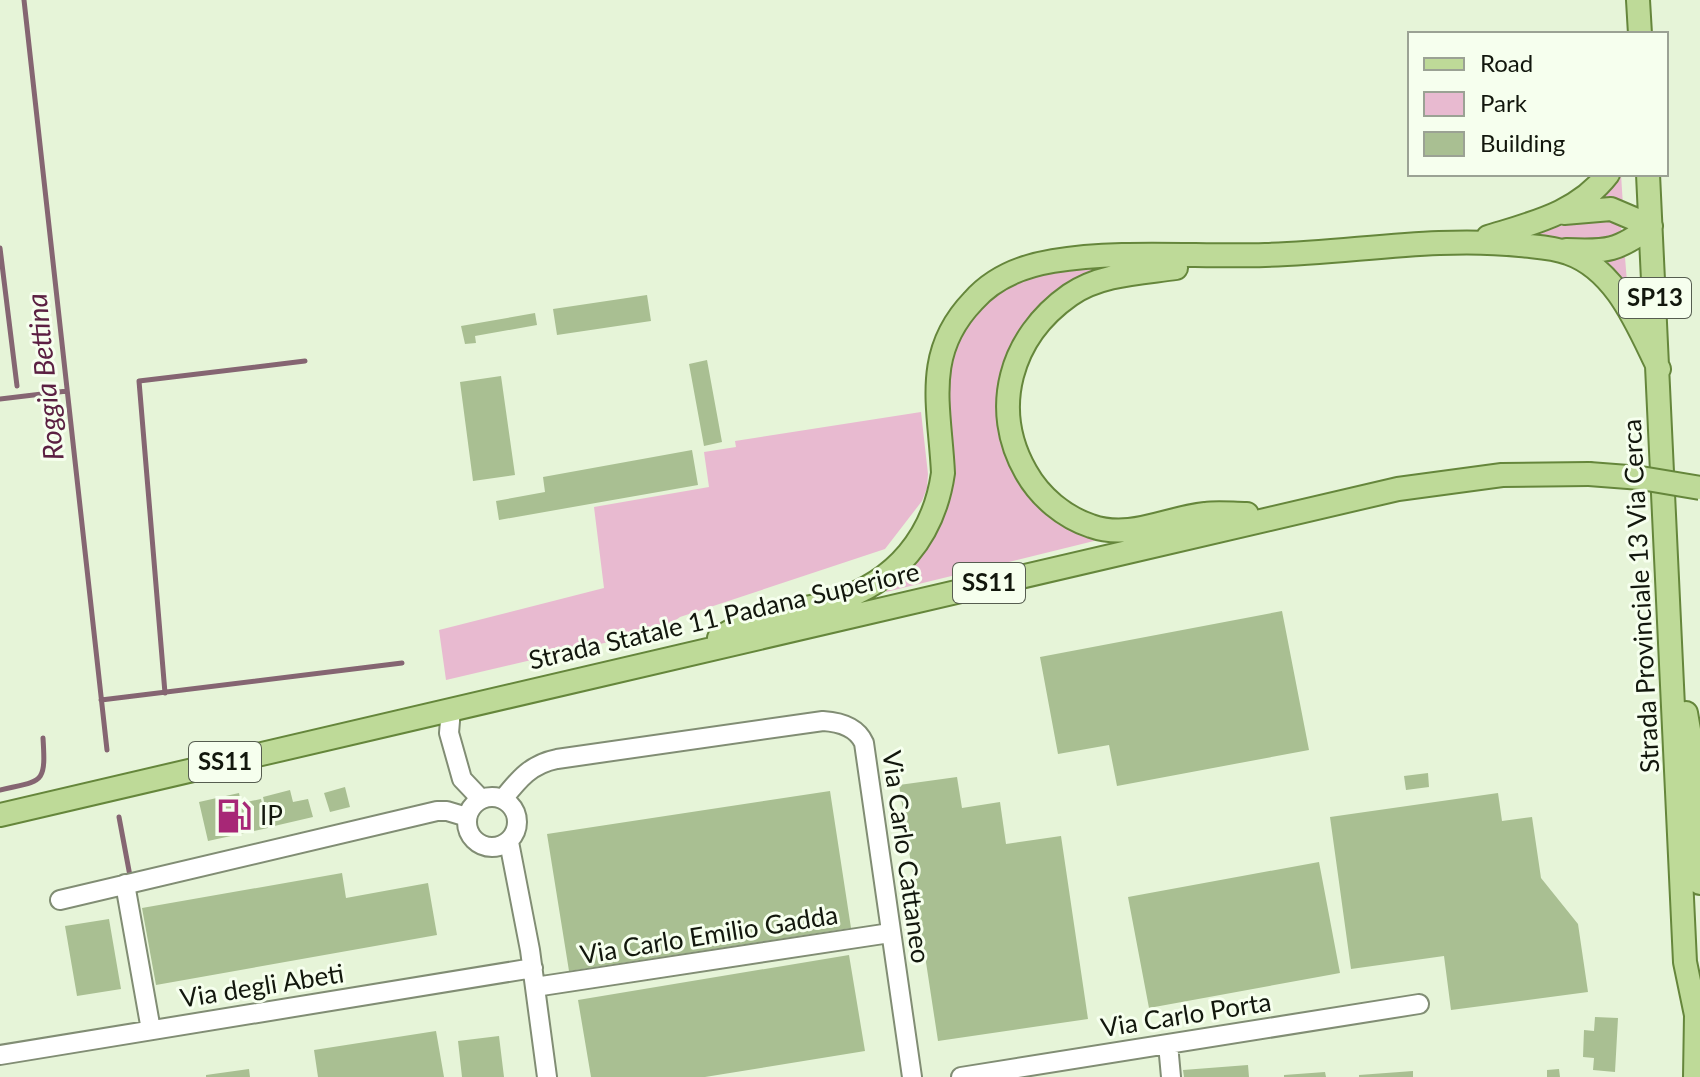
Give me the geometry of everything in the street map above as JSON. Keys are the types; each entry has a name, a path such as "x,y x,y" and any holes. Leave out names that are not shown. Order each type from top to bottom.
{"main road":[{"path":"1638,0 1640,32"},
{"path":"1550,218 1589,194 1606,176"},
{"name":"Strada Provinciale 13 Via Cerca","path":"1648,176 1685,962 1698,1018 1695,1077"},
{"path":"1476,240 1568,212 1601,208 1626,214 1651,226"},
{"path":"697,651 746,623 851,595 892,571 917,546 934,513 943,473 937,383 940,360 957,321 972,301 1016,271 1054,261 1093,257 1268,255 1476,240 1588,251 1619,247 1651,226"},
{"path":"1553,249 1577,257 1611,285 1631,310 1659,369"},
{"path":"1268,255 1107,279 1070,295 1045,318 1017,359 1009,388 1008,427 1021,463 1039,491 1063,512 1092,527 1129,531 1205,513 1280,515"},
{"name":"Strada Statale 11 Padana Superiore","path":"0,815 1280,515 1450,480 1519,474 1589,474 1641,478 1700,488"},
{"path":"1669,600 1692,747 1700,883"}],"street":[{"path":"451,709 449,733 462,779 481,799"},
{"name":"Via Carlo Cattaneo","path":"503,799 528,770 546,761 823,721 856,731 864,743 912,1077"},
{"path":"481,799 503,799 517,815 517,830 509,842 494,847 479,844 469,832 467,817 470,810 481,799"},
{"path":"60,900 437,811 467,817"},
{"path":"509,842 533,968 547,1077"},
{"path":"125,884 151,1030"},
{"name":"Via Carlo Emilio Gadda","path":"535,987 890,933"},
{"name":"Via degli Abeti","path":"0,1055 533,968"},
{"name":"Via Carlo Porta","path":"961,1077 1419,1004"},
{"path":"1168,1044 1171,1077"}],"green space":[{"path":"1614,176 1621,176 1623,206 1593,199"},
{"path":"1585,220 1616,223 1620,226 1622,237 1602,245 1516,237"},
{"path":"1625,257 1628,295 1595,261"},
{"path":"1098,266 1103,269 1052,298 1027,321 1003,369 998,396 998,424 1003,450 1014,474 1038,500 1097,538 886,592 888,586 923,552 936,532 946,502 945,387 956,334 994,292 1021,279 1057,270"},
{"path":"921,412 927,488 922,501 885,549 680,617 664,629 446,680 439,630 604,588 594,507 709,487 704,452 736,447 735,441"}],"building":[{"path":"647,295 651,321 557,335 553,309"},
{"path":"535,313 537,325 475,336 476,343 465,344 461,326"},
{"path":"707,360 722,442 704,446 689,364"},
{"path":"501,376 515,475 473,481 460,382"},
{"path":"692,450 698,485 499,520 496,501 545,492 543,477"},
{"path":"1282,611 1309,750 1117,786 1109,745 1058,754 1040,657"},
{"path":"1428,773 1429,787 1406,790 1404,776"},
{"path":"957,777 962,808 1000,802 1006,844 1061,836 1088,1019 938,1041 899,785"},
{"path":"345,787 350,807 330,812 324,793"},
{"path":"290,790 293,802 308,799 313,817 270,827 263,797"},
{"path":"830,791 851,928 569,971 547,834"},
{"name":"IP","path":"239,793 241,803 261,799 268,828 208,841 199,802"},
{"path":"1498,793 1502,821 1532,817 1541,878 1578,924 1588,992 1451,1010 1444,956 1351,969 1330,817"},
{"path":"1319,862 1340,973 1149,1008 1128,897"},
{"path":"342,873 346,898 428,883 437,935 156,985 142,908"},
{"path":"109,919 121,989 77,996 65,926"},
{"path":"849,955 865,1051 705,1077 591,1077 578,1000"},
{"path":"1595,1017 1618,1018 1615,1072 1593,1070 1594,1058 1583,1057 1584,1030 1594,1031"},
{"path":"436,1031 444,1077 318,1077 314,1050"},
{"path":"499,1036 504,1077 462,1077 458,1041"},
{"path":"1248,1065 1249,1077 1184,1077 1183,1070"},
{"path":"249,1069 250,1077 206,1077 206,1075"},
{"path":"1559,1069 1560,1077 1547,1077 1547,1070"},
{"path":"1413,1071 1413,1077 1359,1077 1359,1075"},
{"path":"1325,1072 1326,1077 1284,1077 1284,1075"}],"waterway":[{"name":"Roggia Bettina","path":"24,0 107,750"},
{"path":"0,248 17,386"},
{"path":"165,693 139,381 305,361"},
{"path":"0,399 67,391"},
{"path":"101,700 402,663"},
{"path":"0,790 39,778 44,765 43,738"},
{"name":"Roggia Bettina","path":"119,817 130,876"}],"place":[{"name":"IP","path":"234,816"}]}
